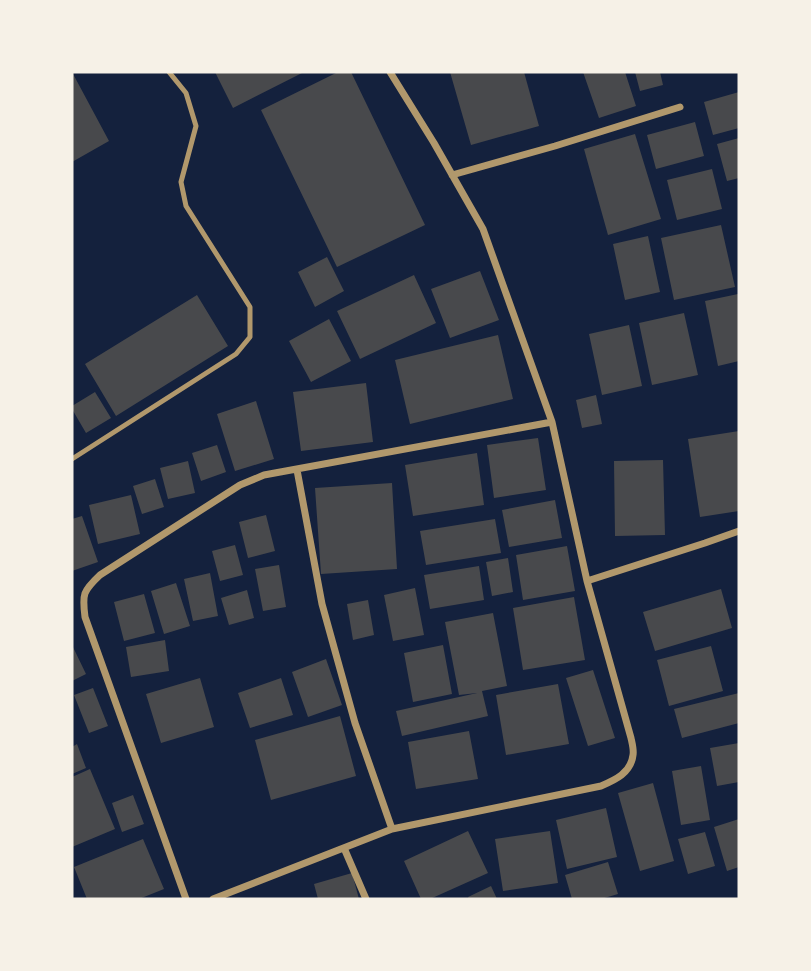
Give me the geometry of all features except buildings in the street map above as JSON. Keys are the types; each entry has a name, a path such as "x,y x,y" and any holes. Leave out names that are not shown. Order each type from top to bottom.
{"street":[{"path":"213,899 391,829 600,786 617,779 628,768 634,755 587,581 552,422 483,229 390,72"},
{"path":"452,175 680,107"},
{"path":"186,899 85,617 83,603 87,587 100,575 240,485 264,475 552,422"},
{"path":"298,470 322,604 355,723 391,829"},
{"path":"587,581 739,531"},
{"path":"344,848 366,899"}],"lane":[{"path":"72,458 236,354 250,337 250,307 186,206 181,182 196,126 186,93 169,72"}]}
